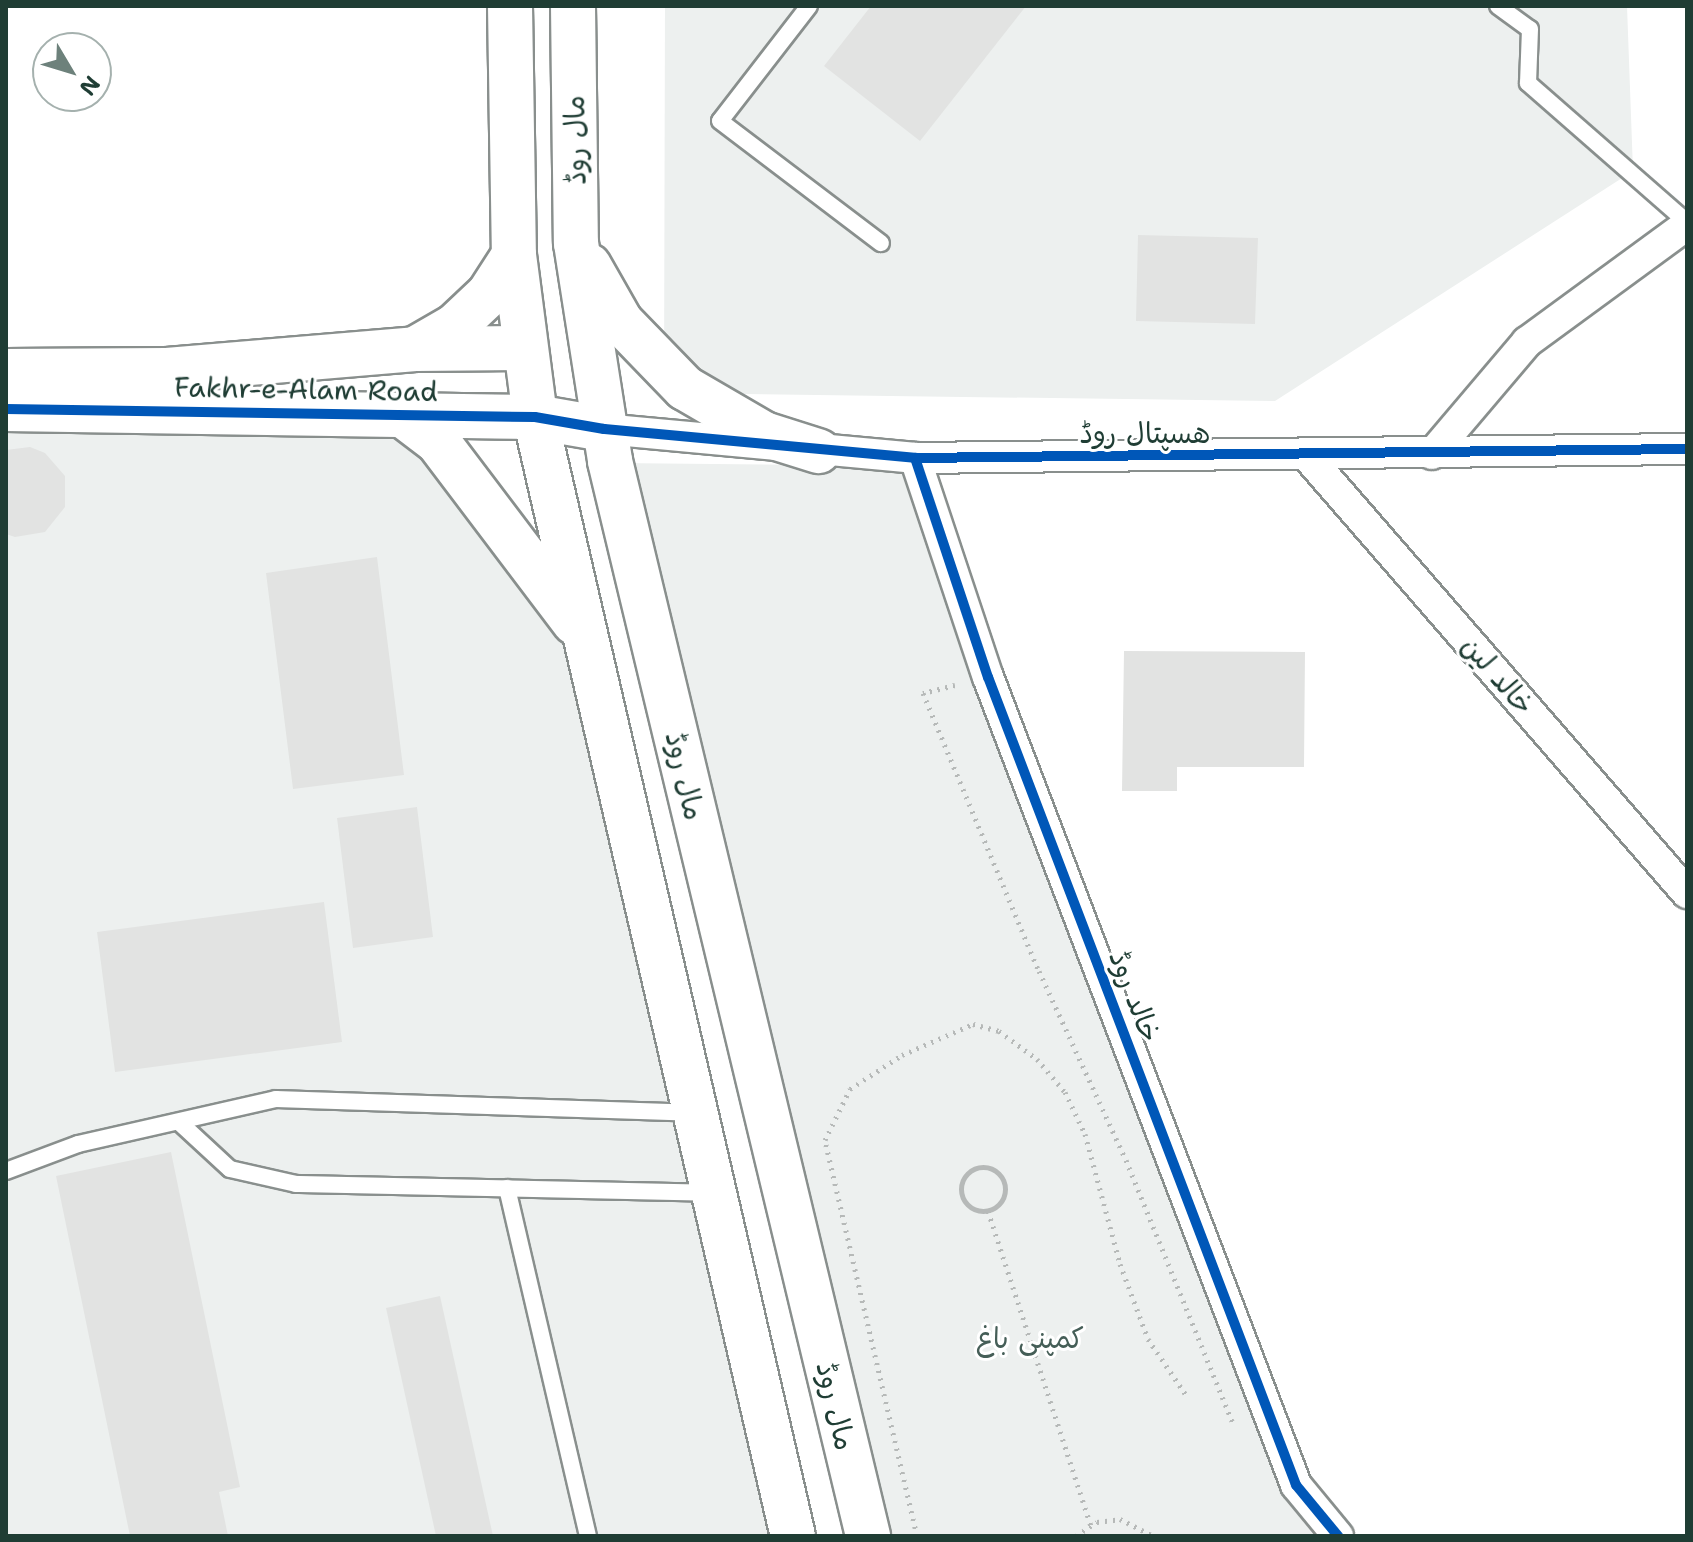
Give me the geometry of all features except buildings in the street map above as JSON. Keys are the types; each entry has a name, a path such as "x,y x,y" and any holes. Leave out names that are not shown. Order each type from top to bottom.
{"main road":[{"path":"510,6 514,255 522,348 580,630 698,1113 793,1536"},
{"name":"مال روڈ","path":"573,6 576,243 604,429 868,1536"},
{"path":"576,243 621,322 685,388 764,434 818,451"},
{"path":"415,349 455,326 489,294 514,255"},
{"name":"Fakhr-e-Alam Road","path":"6,371 167,370 415,349 522,348"},
{"name":"Fakhr-e-Alam Road","path":"6,409 535,417 604,429"},
{"path":"404,416 438,442 580,630"}],"street":[{"path":"1432,454 1527,342 1687,224"},
{"name":"ھسپتال روڈ","path":"604,429 915,458 1308,457 1687,449"},
{"name":"خالد لین","path":"1308,457 1687,893"},
{"name":"خالد روڈ","path":"915,458 988,677 1296,1485 1338,1536"}],"lane":[{"path":"809,6 720,121 881,243"},
{"path":"1498,6 1530,29 1528,83 1687,224"},
{"path":"6,1169 78,1144 276,1099 698,1113"},
{"path":"179,1122 230,1169 296,1184 715,1193"},
{"path":"507,1188 588,1536"}],"path":[{"path":"988,677 923,693 1039,971 1126,1160 1240,1442"},
{"path":"917,1536 825,1140 850,1089 902,1055 973,1024 999,1031 1047,1070 1065,1092 1085,1134 1120,1264 1148,1339 1186,1395"},
{"path":"971,1170 996,1171 1004,1181 1005,1193 988,1211 965,1204 960,1192 971,1170"},
{"path":"988,1211 1091,1526"},
{"path":"1076,1536 1091,1526 1120,1519 1154,1536"},
{"path":"1241,1536 1248,1536"}],"shaded area":[{"path":"665,6 1627,6 1633,171 1275,401 664,393"},
{"path":"6,412 404,416 580,630 781,1536 6,1536"},
{"name":"کمپنی باغ","path":"614,463 920,466 1296,1485 1338,1536 874,1536"}],"cycle path":[{"path":"6,409 535,417 604,429 915,458 1687,449"},
{"path":"915,458 988,677 1296,1485 1338,1536"}]}
